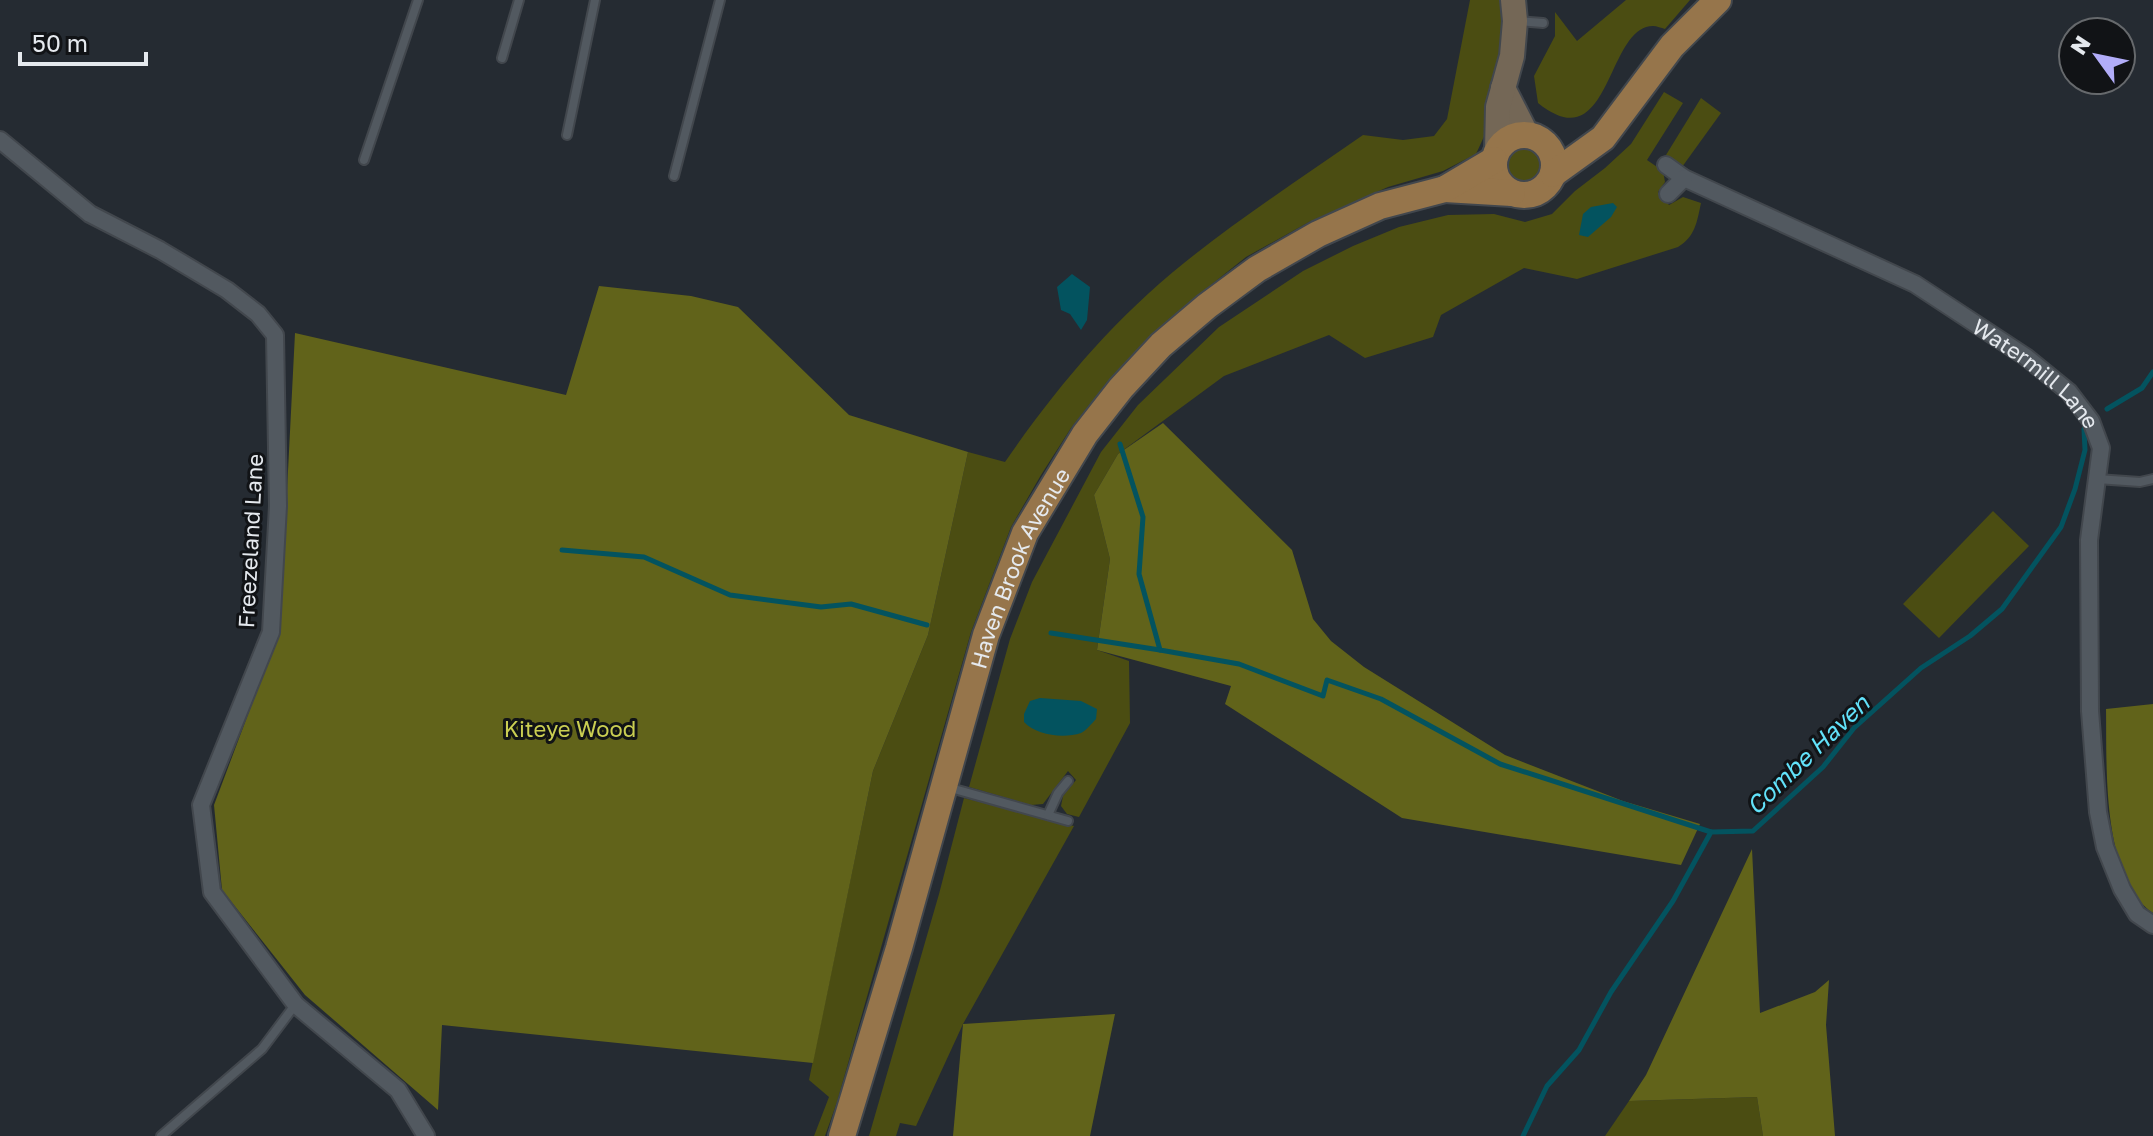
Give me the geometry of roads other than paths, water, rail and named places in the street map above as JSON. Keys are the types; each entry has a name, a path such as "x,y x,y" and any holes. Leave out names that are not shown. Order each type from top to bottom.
{"main road":[{"path":"1553,174 1603,138 1672,46 1718,0"},
{"path":"1535,139 1553,157 1553,174 1536,193 1512,193 1496,177 1496,156 1509,139 1603,138"},
{"name":"Haven Brook Avenue","path":"1445,189 1496,156"},
{"name":"Haven Brook Avenue","path":"842,1136 899,948 986,635 1025,533 1085,434 1121,388 1172,335 1257,269 1318,234 1380,206 1445,189 1512,193"}],"street":[{"path":"1496,156 1498,107 1512,56 1514,11"},
{"path":"1503,88 1535,139"},
{"name":"Freezeland Lane","path":"0,140 90,214 160,250 227,290 258,314 275,335 278,506 271,632 201,805 212,892 296,1005 398,1090 426,1136"},
{"name":"Watermill Lane","path":"1666,165 1684,178 1915,284 2026,357 2069,392 2091,421 2101,448 2089,540 2090,711 2098,812 2105,847 2122,889 2137,914 2153,925"},
{"path":"1668,194 1684,178"}],"lane":[{"path":"364,160 418,0"},
{"path":"502,58 519,0"},
{"path":"567,135 595,0"},
{"path":"674,176 720,0"},
{"path":"1514,11 1543,23"},
{"path":"2097,479 2140,482 2153,479"},
{"path":"1048,815 1058,793 1068,781"},
{"path":"943,786 1068,821"},
{"path":"161,1136 262,1049 296,1005"}],"water":[{"path":"1613,203 1617,207 1611,217 1588,237 1579,235 1583,214 1591,207"},
{"path":"1072,274 1090,287 1087,320 1081,330 1070,314 1061,310 1057,287"},
{"path":"1040,698 1081,701 1097,709 1096,719 1081,733 1066,736 1043,733 1024,722 1030,701"}],"waterway":[{"name":"Combe Haven","path":"2107,409 2142,388 2153,372"},
{"name":"Combe Haven","path":"1523,1136 1547,1086 1579,1050 1611,992 1673,901 1711,832 1753,831 1823,767 1854,728 1921,668 1970,636 2002,609 2061,527 2085,450 2084,429"},
{"path":"1120,444 1143,517 1139,574 1160,650 1239,664 1323,696 1327,680 1381,699 1500,764 1711,832"},
{"path":"562,550 644,557 730,595 821,607 851,604 927,625"},
{"path":"1051,633 1160,650"}],"park label":[{"name":"Kiteye Wood","path":"570,728"}]}
